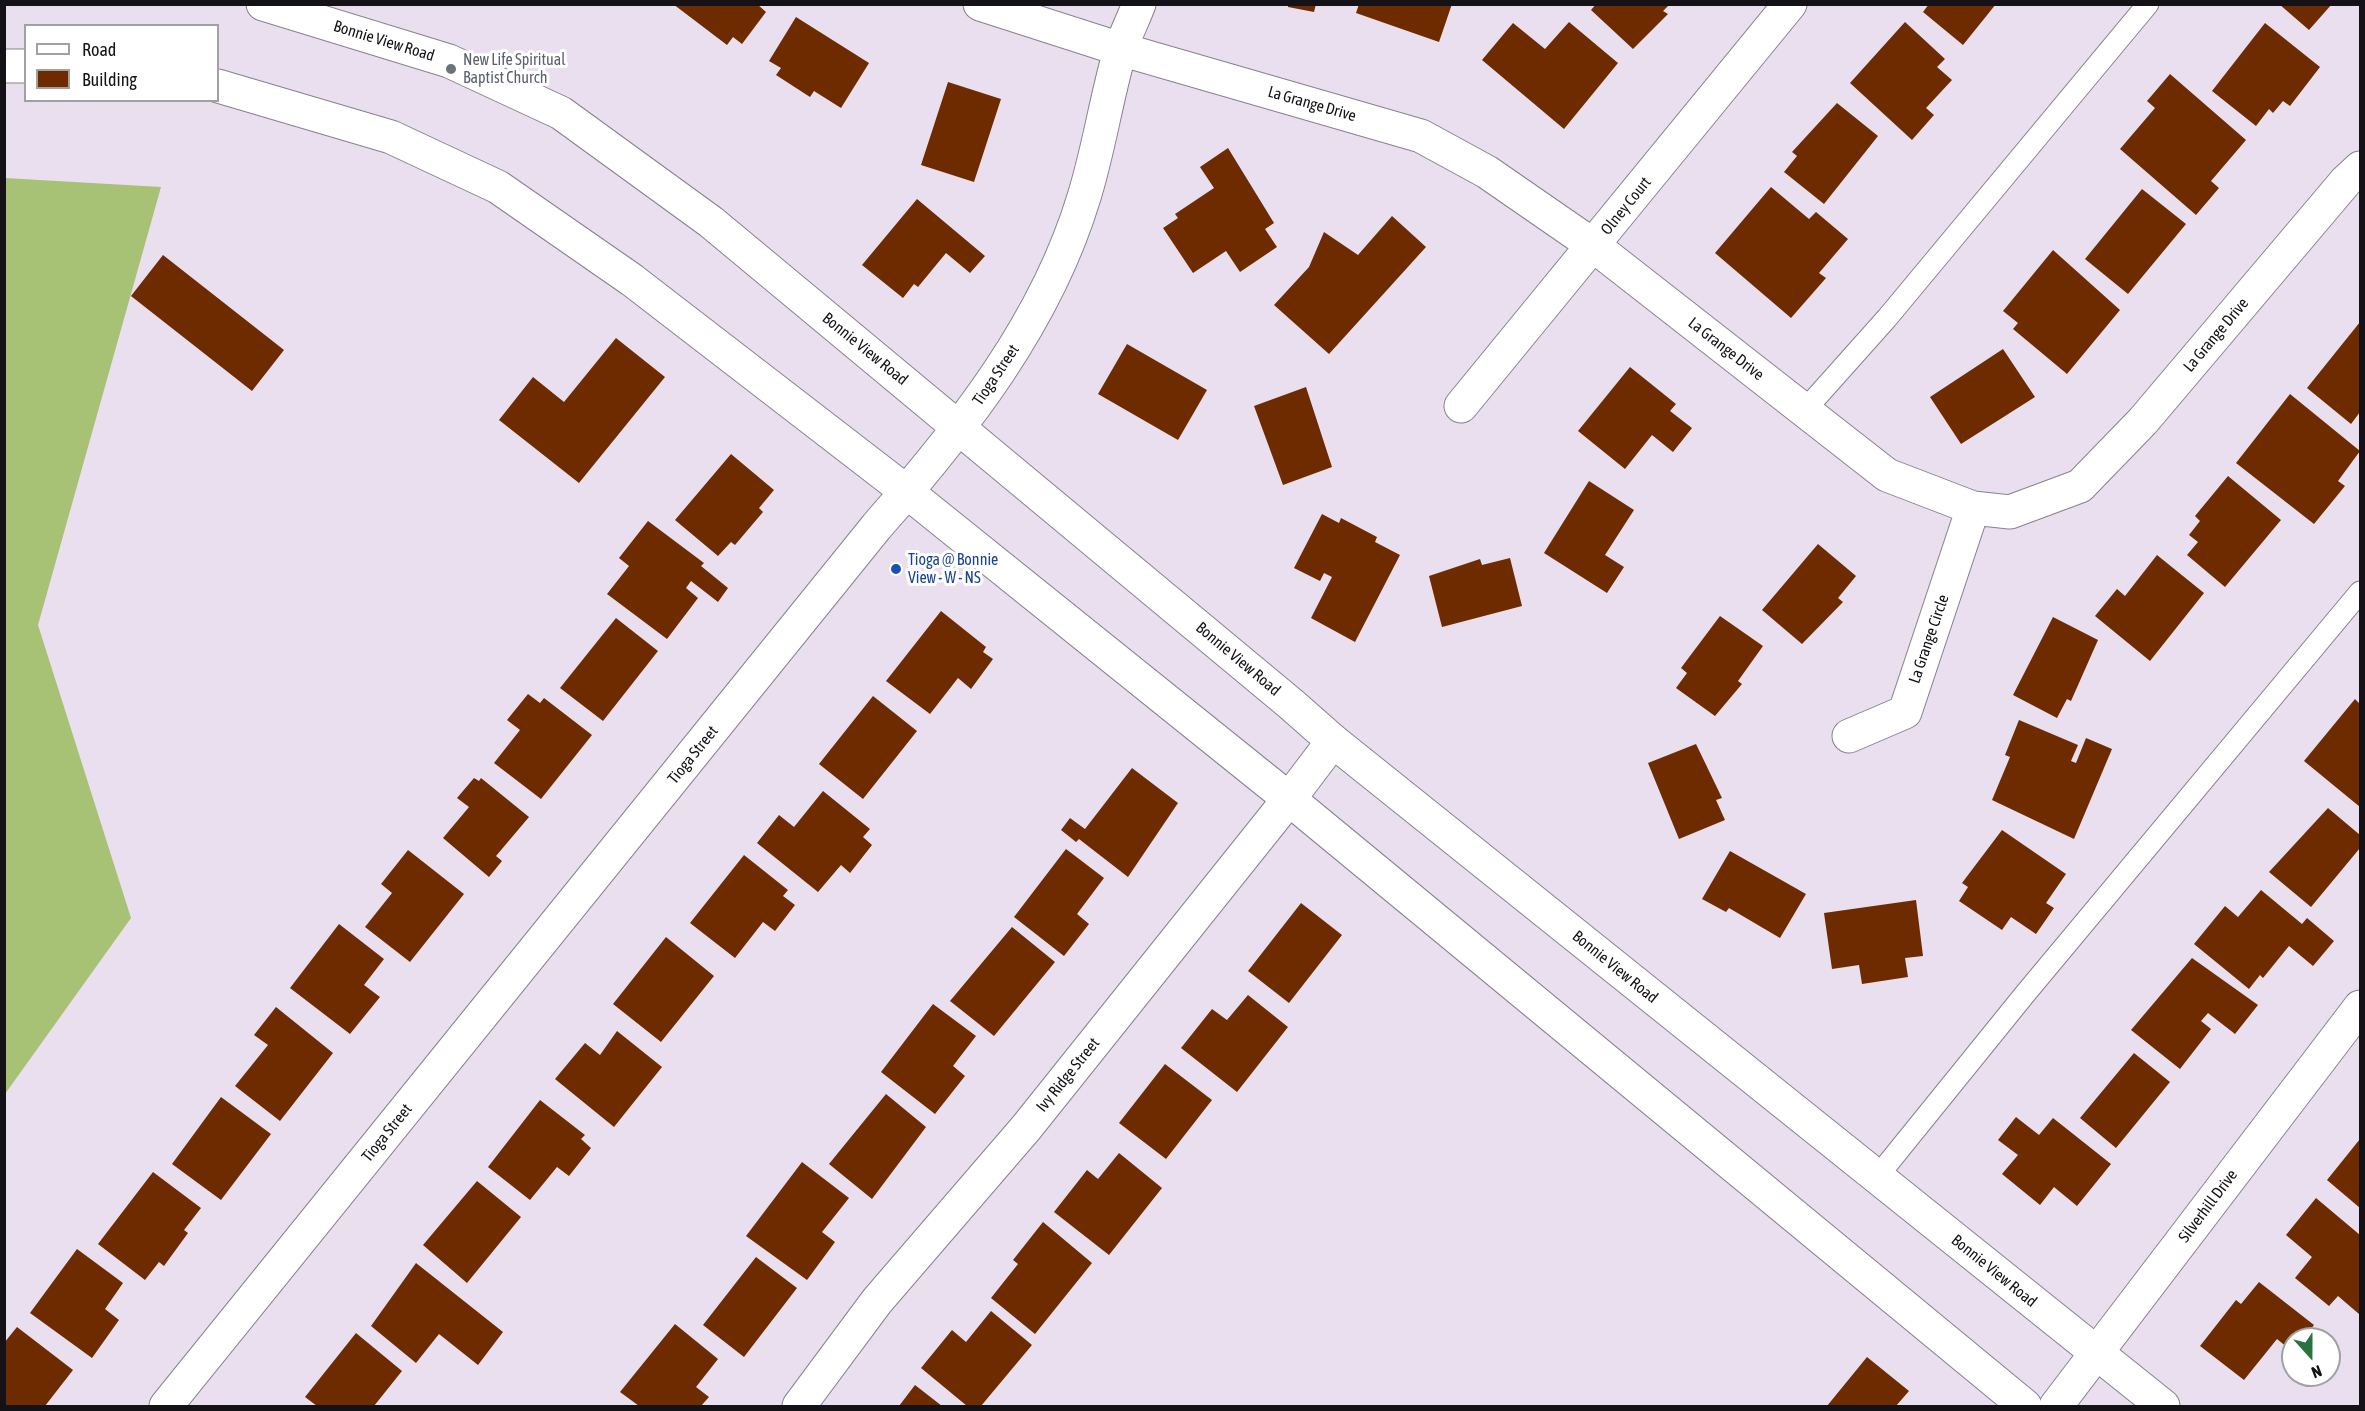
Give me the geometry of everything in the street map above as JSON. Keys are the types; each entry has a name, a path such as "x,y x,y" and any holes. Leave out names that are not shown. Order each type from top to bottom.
{"street":[{"name":"Bonnie View Road","path":"263,4 449,61 561,113 711,222 1292,704 1333,741 2163,1407"},
{"name":"La Grange Drive","path":"980,4 1120,49 1421,136 1487,172 1594,246 1887,475 1973,508 2010,512 2080,486 2143,421 2346,181 2361,168"},
{"name":"Tioga Street","path":"165,1407 960,427 1013,351 1053,279 1084,198 1120,49 1139,4"},
{"name":"Olney Court","path":"1461,406 1790,4"},
{"path":"4,66 24,66"},
{"path":"219,86 391,137 498,187 632,280 907,492 1289,800 2025,1407"},
{"name":"La Grange Circle","path":"1849,736 1905,711 1973,508"},
{"name":"Ivy Ridge Street","path":"800,1407 877,1301 1026,1128 1289,800 1333,741"},
{"name":"Silverhill Drive","path":"2056,1407 2361,1007"}],"lane":[{"path":"1804,411 1887,318 2148,4"},
{"path":"1877,1177 2025,994 2361,592"}],"green space":[{"path":"5,178 161,187 38,625 131,918 5,1094"}],"building":[{"path":"673,4 757,4 766,12 742,44 733,37 727,45"},
{"path":"1288,4 1316,4 1314,12 1288,7"},
{"path":"1359,4 1452,4 1439,42 1356,13"},
{"path":"1596,4 1670,4 1663,11 1668,14 1633,49 1591,10"},
{"path":"1929,4 1996,4 1963,45 1923,12"},
{"path":"2279,4 2332,4 2309,30"},
{"path":"796,17 869,63 841,108 814,91 810,97 776,75 781,68 769,61"},
{"path":"1569,22 1618,63 1564,129 1482,60 1513,23 1545,49"},
{"path":"1905,22 1945,59 1937,67 1952,80 1926,108 1934,115 1912,140 1850,83"},
{"path":"2265,23 2320,67 2290,106 2283,101 2273,113 2269,109 2256,126 2212,91"},
{"path":"2170,74 2246,140 2211,181 2219,188 2196,215 2120,149 2155,108 2147,101"},
{"path":"948,82 1001,99 974,182 921,165"},
{"path":"1837,103 1878,136 1824,204 1784,172 1797,156 1792,152"},
{"path":"1228,148 1274,223 1265,229 1277,247 1240,272 1226,251 1193,273 1163,228 1178,218 1175,214 1214,188 1200,167"},
{"path":"1771,187 1809,219 1816,212 1848,239 1819,273 1826,278 1791,318 1715,253"},
{"path":"2142,189 2186,224 2128,294 2085,259"},
{"path":"917,199 985,256 970,273 946,253 918,287 914,284 903,298 862,265"},
{"path":"1392,216 1426,247 1329,354 1274,305 1309,267 1324,232 1358,255"},
{"path":"2053,250 2120,310 2067,374 2013,329 2018,323 2003,311"},
{"path":"163,255 284,350 252,391 131,296"},
{"path":"2360,322 2360,412 2351,424 2307,388"},
{"path":"616,338 665,377 579,483 499,420 533,377 564,402"},
{"path":"1127,344 1207,390 1178,440 1098,394"},
{"path":"2003,349 2035,397 1961,444 1930,397"},
{"path":"1630,367 1676,404 1670,411 1692,428 1673,452 1652,435 1625,469 1578,431"},
{"path":"1306,387 1332,467 1283,485 1254,406"},
{"path":"2290,394 2360,451 2338,481 2345,486 2314,524 2236,463"},
{"path":"731,454 774,490 759,508 763,512 735,545 731,542 718,556 675,520"},
{"path":"2228,476 2281,520 2225,587 2187,555 2198,542 2189,535 2200,521 2195,516"},
{"path":"1589,481 1634,510 1605,555 1624,567 1607,593 1544,553"},
{"path":"1322,514 1339,523 1341,518 1377,537 1375,542 1400,555 1355,642 1311,618 1332,577 1324,573 1320,581 1294,568"},
{"path":"648,521 704,563 701,566 728,588 718,602 691,581 686,588 698,598 667,639 607,594 629,566 619,558"},
{"path":"1818,544 1856,576 1838,598 1843,602 1802,644 1762,610"},
{"path":"2157,555 2204,593 2150,661 2095,616 2117,589 2125,596"},
{"path":"1510,558 1522,606 1442,627 1429,576 1480,559 1482,565"},
{"path":"941,611 986,647 983,652 993,659 971,689 958,678 930,714 886,681"},
{"path":"1720,616 1763,646 1738,681 1742,684 1715,716 1676,688 1687,673 1681,668"},
{"path":"2053,617 2098,640 2071,701 2067,699 2057,718 2013,695"},
{"path":"616,618 658,651 603,721 560,688"},
{"path":"528,694 540,703 544,698 592,735 541,799 494,763 520,730 507,720"},
{"path":"873,696 917,731 863,799 819,764"},
{"path":"2355,699 2360,704 2360,807 2304,761"},
{"path":"2019,720 2078,745 2071,761 2076,763 2086,738 2112,749 2074,839 1992,800 2010,757 2005,755"},
{"path":"1696,744 1722,798 1716,800 1725,820 1679,839 1648,763"},
{"path":"1132,768 1178,803 1128,877 1079,839 1076,842 1061,830 1070,818 1085,829"},
{"path":"474,778 479,781 481,778 529,817 496,856 502,861 489,877 443,838 469,807 457,798"},
{"path":"823,791 870,829 863,837 872,845 850,873 841,865 818,892 757,843 779,815 794,827"},
{"path":"2328,808 2360,835 2360,848 2311,907 2269,872"},
{"path":"2002,830 2066,874 2046,903 2054,908 2036,934 2011,917 2002,930 1959,901 1968,887 1962,883"},
{"path":"1066,849 1104,878 1077,914 1089,924 1064,956 1014,917"},
{"path":"408,850 464,894 410,962 365,927 392,893 381,884"},
{"path":"1730,851 1806,894 1780,938 1729,908 1726,912 1702,899"},
{"path":"744,855 788,890 783,896 795,905 775,931 763,922 735,958 690,923"},
{"path":"2261,890 2302,924 2307,918 2334,941 2313,966 2289,946 2263,978 2260,975 2249,989 2194,944 2225,906 2238,917"},
{"path":"1916,900 1923,956 1905,958 1908,977 1862,984 1859,965 1832,969 1824,913"},
{"path":"1301,903 1342,935 1289,1003 1248,971"},
{"path":"339,924 384,959 364,985 380,997 350,1034 290,988"},
{"path":"1012,927 1055,962 994,1036 950,1001"},
{"path":"666,937 714,976 661,1042 613,1004"},
{"path":"2192,958 2258,1005 2235,1034 2208,1013 2201,1021 2211,1029 2180,1069 2131,1030"},
{"path":"1248,995 1288,1027 1237,1092 1181,1048 1212,1009 1227,1020"},
{"path":"933,1004 976,1036 953,1066 965,1076 935,1114 881,1072"},
{"path":"276,1007 333,1053 280,1121 235,1086 268,1045 254,1035"},
{"path":"617,1031 662,1067 614,1127 555,1079 585,1043 600,1055"},
{"path":"2134,1053 2170,1082 2116,1148 2080,1118"},
{"path":"1165,1064 1212,1100 1166,1159 1119,1123"},
{"path":"886,1094 926,1127 872,1199 829,1164"},
{"path":"221,1097 271,1134 221,1200 172,1164"},
{"path":"540,1100 585,1135 581,1139 591,1148 569,1176 557,1167 530,1200 488,1167"},
{"path":"2016,1117 2039,1135 2053,1118 2111,1164 2077,1206 2054,1187 2040,1205 2002,1174 2018,1155 1998,1140"},
{"path":"2360,1139 2360,1208 2327,1180"},
{"path":"1119,1153 1162,1188 1109,1255 1054,1212 1087,1170 1098,1179"},
{"path":"802,1162 849,1198 822,1232 835,1242 807,1280 746,1236"},
{"path":"153,1172 201,1208 184,1230 188,1233 164,1266 159,1262 145,1280 98,1244"},
{"path":"477,1181 521,1217 467,1283 423,1245"},
{"path":"2316,1198 2360,1235 2359,1314 2338,1296 2329,1306 2295,1278 2312,1257 2286,1235"},
{"path":"1043,1222 1092,1263 1035,1334 991,1298 1018,1264 1013,1260"},
{"path":"77,1249 123,1283 105,1309 119,1320 92,1358 30,1313"},
{"path":"756,1257 797,1288 744,1357 703,1325"},
{"path":"416,1263 503,1332 478,1365 439,1334 416,1363 371,1326"},
{"path":"2259,1282 2314,1325 2312,1327 2281,1327 2281,1342 2277,1339 2244,1380 2200,1346 2236,1300 2241,1304"},
{"path":"991,1311 1032,1345 981,1406 967,1406 921,1368 952,1330 966,1342"},
{"path":"675,1324 718,1359 696,1387 709,1397 701,1406 639,1406 620,1392"},
{"path":"17,1327 73,1370 45,1406 4,1406 4,1343"},
{"path":"356,1333 402,1371 374,1406 317,1406 305,1397"},
{"path":"1867,1357 1909,1391 1896,1406 1827,1406"},
{"path":"915,1385 942,1406 899,1406"}],"place":[{"name":"New Life Spiritual Baptist Church","path":"451,69"},
{"name":"Tioga @ Bonnie View - W - NS","path":"896,569"}]}
